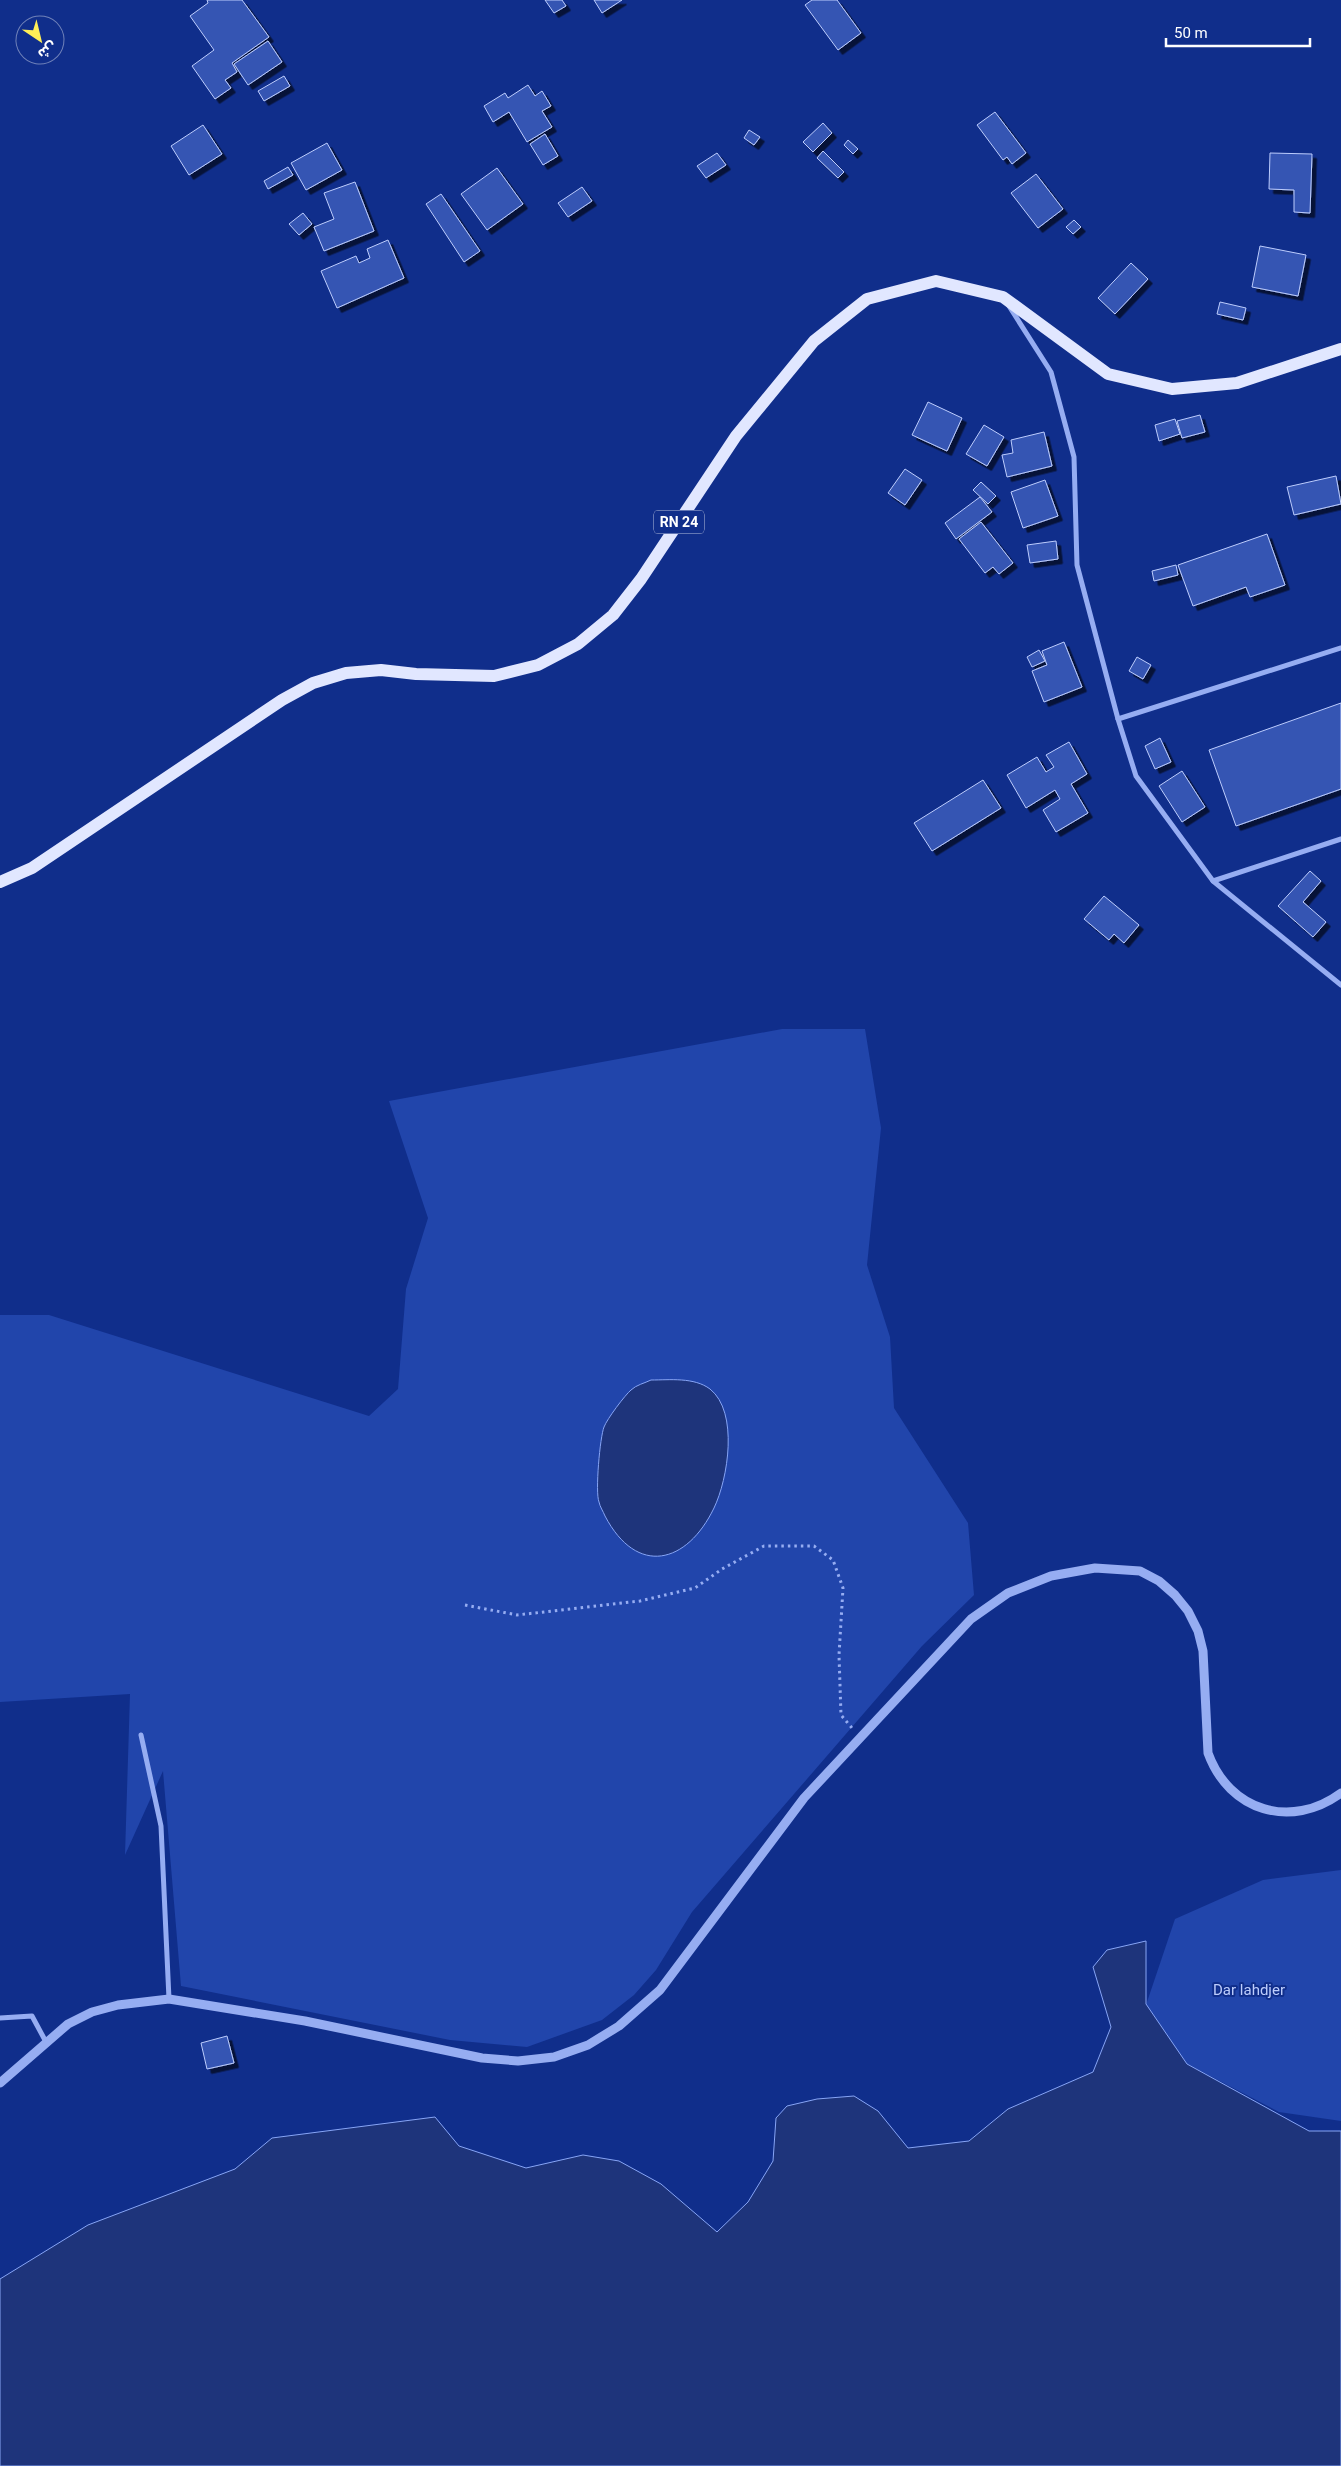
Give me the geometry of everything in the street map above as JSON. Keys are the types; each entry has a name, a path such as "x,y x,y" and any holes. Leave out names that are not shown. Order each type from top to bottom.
{"main road":[{"name":"RN 24","path":"0,882 32,868 274,706 313,683 346,673 381,670 416,674 494,676 538,665 578,644 613,615 640,579 736,436 814,341 867,299 936,281 1003,297 1108,374 1172,389 1237,384 1341,349"}],"street":[{"path":"1003,297 1050,372 1053,381 1074,457 1077,565 1118,719 1136,776 1213,881 1341,985"},
{"path":"1118,719 1341,648"},
{"path":"1213,881 1341,839"},
{"path":"0,2083 68,2024 92,2012 118,2004 169,2000 304,2021 482,2058 518,2061 554,2057 588,2045 619,2026 660,1990 804,1798 971,1619 1008,1594 1050,1576 1086,1570 1140,1571 1159,1581 1175,1595 1188,1611 1198,1630 1203,1651 1208,1753 1222,1781 1233,1792 1250,1804 1276,1811 1310,1810 1328,1802 1341,1793"},
{"path":"141,1735 161,1826 169,2000"},
{"path":"0,2018 32,2016 46,2042"}],"path":[{"path":"465,1605 517,1615 559,1612 640,1601 695,1588 722,1569 764,1546 814,1546 833,1560 843,1588 839,1655 841,1715 860,1739"}],"green space":[{"path":"782,1029 865,1029 881,1128 867,1265 890,1337 894,1408 968,1523 974,1595 922,1646 692,1912 656,1970 634,1995 602,2020 527,2047 450,2040 181,1986 163,1771 125,1855 130,1694 0,1702 0,1315 49,1315 369,1416 398,1389 406,1289 428,1218 389,1101"},
{"name":"Dar lahdjer","path":"1341,1870 1341,2121 1279,2112 1187,2064 1146,2005 1175,1919 1263,1880"}],"shaded area":[{"path":"651,1380 689,1381 704,1385 719,1400 725,1413 728,1429 727,1464 714,1508 703,1527 690,1541 676,1551 661,1556 646,1555 632,1548 618,1535 605,1516 598,1496 598,1464 604,1427 612,1413 628,1393 635,1387"},
{"path":"1146,1941 1146,2004 1187,2064 1309,2131 1341,2131 1341,2466 0,2466 0,2279 88,2225 235,2169 272,2138 435,2117 459,2146 526,2168 583,2155 619,2161 661,2184 717,2232 748,2202 773,2161 776,2118 787,2106 817,2099 854,2096 878,2111 908,2148 969,2141 1008,2109 1093,2072 1111,2027 1093,1967 1107,1950"}],"building":[{"path":"207,0 242,0 269,37 232,63 237,72 225,80 231,88 215,99 192,66 214,50 190,16 208,3"},
{"path":"545,0 562,0 566,6 554,13"},
{"path":"594,0 622,0 602,13"},
{"path":"812,0 837,0 861,33 838,50 805,5"},
{"path":"268,41 282,62 248,85 234,64"},
{"path":"284,76 290,86 264,101 258,91"},
{"path":"528,85 535,96 542,91 551,106 542,111 552,127 527,142 509,112 493,122 484,106 505,93 508,98"},
{"path":"995,112 1026,153 1012,164 1007,157 1003,160 977,125"},
{"path":"823,123 832,133 813,152 803,142"},
{"path":"203,125 222,154 189,175 171,146"},
{"path":"749,130 760,137 754,145 744,138"},
{"path":"545,134 558,156 543,165 530,144"},
{"path":"848,140 858,149 853,154 844,145"},
{"path":"327,143 342,170 306,190 291,163"},
{"path":"823,151 844,172 838,178 817,158"},
{"path":"717,153 726,165 706,178 697,166"},
{"path":"1270,153 1312,154 1310,213 1294,212 1294,190 1269,189"},
{"path":"288,167 293,175 268,189 264,181"},
{"path":"497,168 523,204 487,230 461,194"},
{"path":"1036,174 1063,209 1038,228 1011,193"},
{"path":"355,182 374,231 324,251 314,227 334,219 324,193"},
{"path":"582,187 592,201 568,217 558,203"},
{"path":"441,194 480,251 464,262 426,204"},
{"path":"303,213 312,224 299,235 289,224"},
{"path":"1074,220 1081,227 1073,234 1066,227"},
{"path":"388,240 404,278 337,308 321,271 356,256 359,263 370,258 367,249"},
{"path":"1260,246 1306,255 1298,296 1252,287"},
{"path":"1131,263 1148,279 1115,314 1098,298"},
{"path":"1220,302 1246,308 1243,320 1217,314"},
{"path":"928,402 962,418 947,451 912,435"},
{"path":"1200,415 1205,432 1182,438 1177,421"},
{"path":"1175,419 1180,434 1159,441 1155,425"},
{"path":"984,425 1004,437 987,466 966,454"},
{"path":"1044,432 1052,466 1007,477 1002,455 1013,453 1011,440"},
{"path":"905,469 922,480 905,505 888,493"},
{"path":"1336,476 1341,504 1294,515 1287,487"},
{"path":"1045,480 1058,516 1023,528 1011,492"},
{"path":"981,482 996,496 988,504 973,490"},
{"path":"980,497 992,512 956,539 945,523"},
{"path":"981,522 1013,563 999,574 993,567 985,573 959,539"},
{"path":"1267,534 1285,585 1250,597 1246,587 1193,606 1178,565"},
{"path":"1056,541 1058,559 1030,563 1027,545"},
{"path":"1176,565 1178,575 1154,581 1152,571"},
{"path":"1064,642 1082,687 1044,702 1032,671 1047,665 1042,651"},
{"path":"1039,650 1045,661 1032,667 1027,657"},
{"path":"1137,657 1151,665 1143,679 1129,671"},
{"path":"1341,703 1341,789 1236,826 1209,750"},
{"path":"1160,738 1171,762 1155,769 1145,746"},
{"path":"1069,742 1087,774 1071,784 1088,813 1056,832 1043,810 1060,799 1055,790 1026,808 1007,775 1037,757 1046,772 1054,767 1046,755"},
{"path":"1182,771 1205,807 1182,822 1159,786"},
{"path":"983,780 1001,808 932,851 914,823"},
{"path":"1310,871 1321,881 1303,902 1326,922 1313,937 1278,906"},
{"path":"1104,896 1139,925 1124,943 1114,934 1109,940 1084,919"},
{"path":"227,2036 234,2063 207,2069 201,2043"}]}
